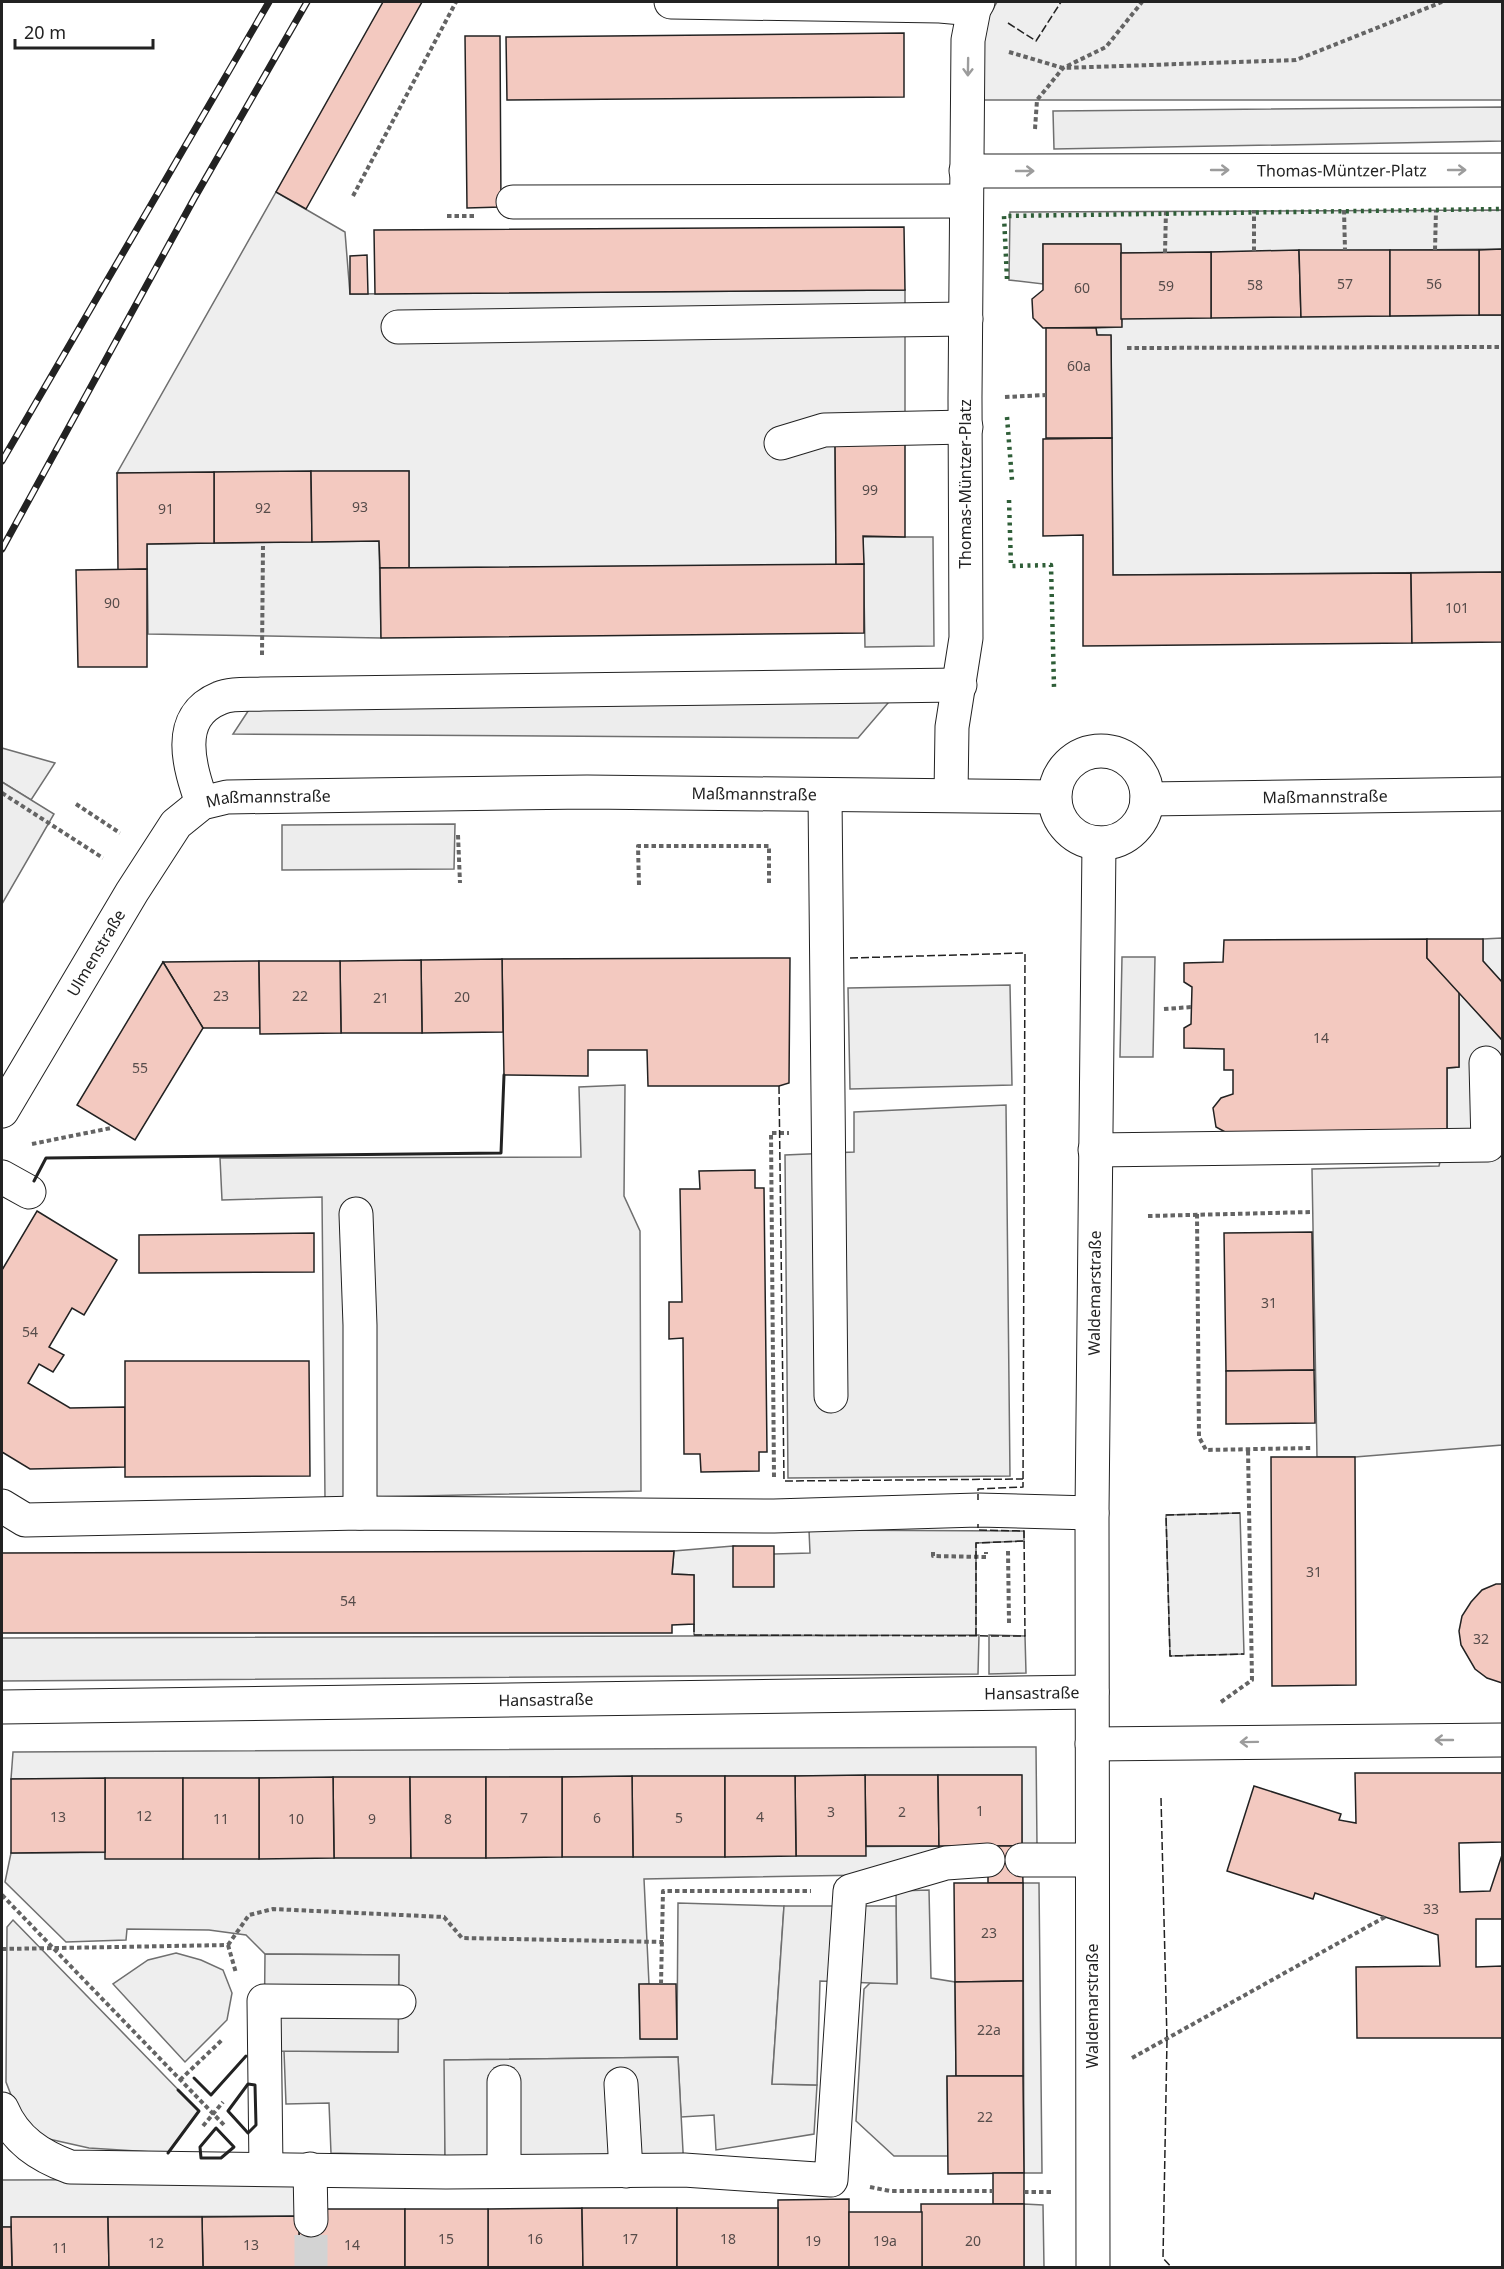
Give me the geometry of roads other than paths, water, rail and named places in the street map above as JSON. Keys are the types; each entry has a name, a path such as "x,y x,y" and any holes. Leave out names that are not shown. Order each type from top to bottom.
{"street":[{"path":"671,2 940,6 974,17"},
{"name":"Thomas-Müntzer-Platz","path":"951,795 952,727 966,638 966,186 974,17"},
{"name":"Thomas-Müntzer-Platz","path":"966,186 1033,171 1503,170"},
{"path":"513,202 966,186"},
{"path":"398,327 966,319"},
{"path":"781,443 824,430 966,427"},
{"name":"Maßmannstraße","path":"960,685 262,694 221,697 199,712 186,744 189,768 214,800 587,792 1054,797"},
{"path":"1094,752 1110,752 1125,758 1137,768 1145,783 1147,799 1142,819 1129,835 1110,843 1090,843 1071,833 1059,817 1054,797 1058,780 1066,767 1078,757 1094,752"},
{"name":"Maßmannstraße","path":"1147,799 1503,794"},
{"path":"825,795 831,1396"},
{"name":"Ulmenstraße","path":"4,1102 176,824 214,800"},
{"name":"Waldemarstraße","path":"1093,2268 1092,1513 1099,843"},
{"path":"1095,1150 1488,1145 1486,1063"},
{"path":"356,1214 360,1361 360,1513"},
{"path":"2,1506 25,1520 360,1513 774,1516 933,1512 1092,1513"},
{"name":"Hansastraße","path":"2,1707 1092,1692"},
{"path":"1092,1744 1503,1740"},
{"path":"2,2109 18,2136 33,2149 70,2166 504,2171 684,2170 831,2180 850,1891 946,1863 988,1860"},
{"path":"1034,1860 1092,1860"},
{"path":"266,2169 264,2001 399,2002"},
{"path":"504,2082 504,2171"},
{"path":"621,2084 626,2171"},
{"path":"310,2169 311,2220"}],"tunnel":[{"path":"311,2220 311,2268"}],"railway":[{"path":"2,461 269,2"},
{"path":"2,549 195,197 307,2"}]}
